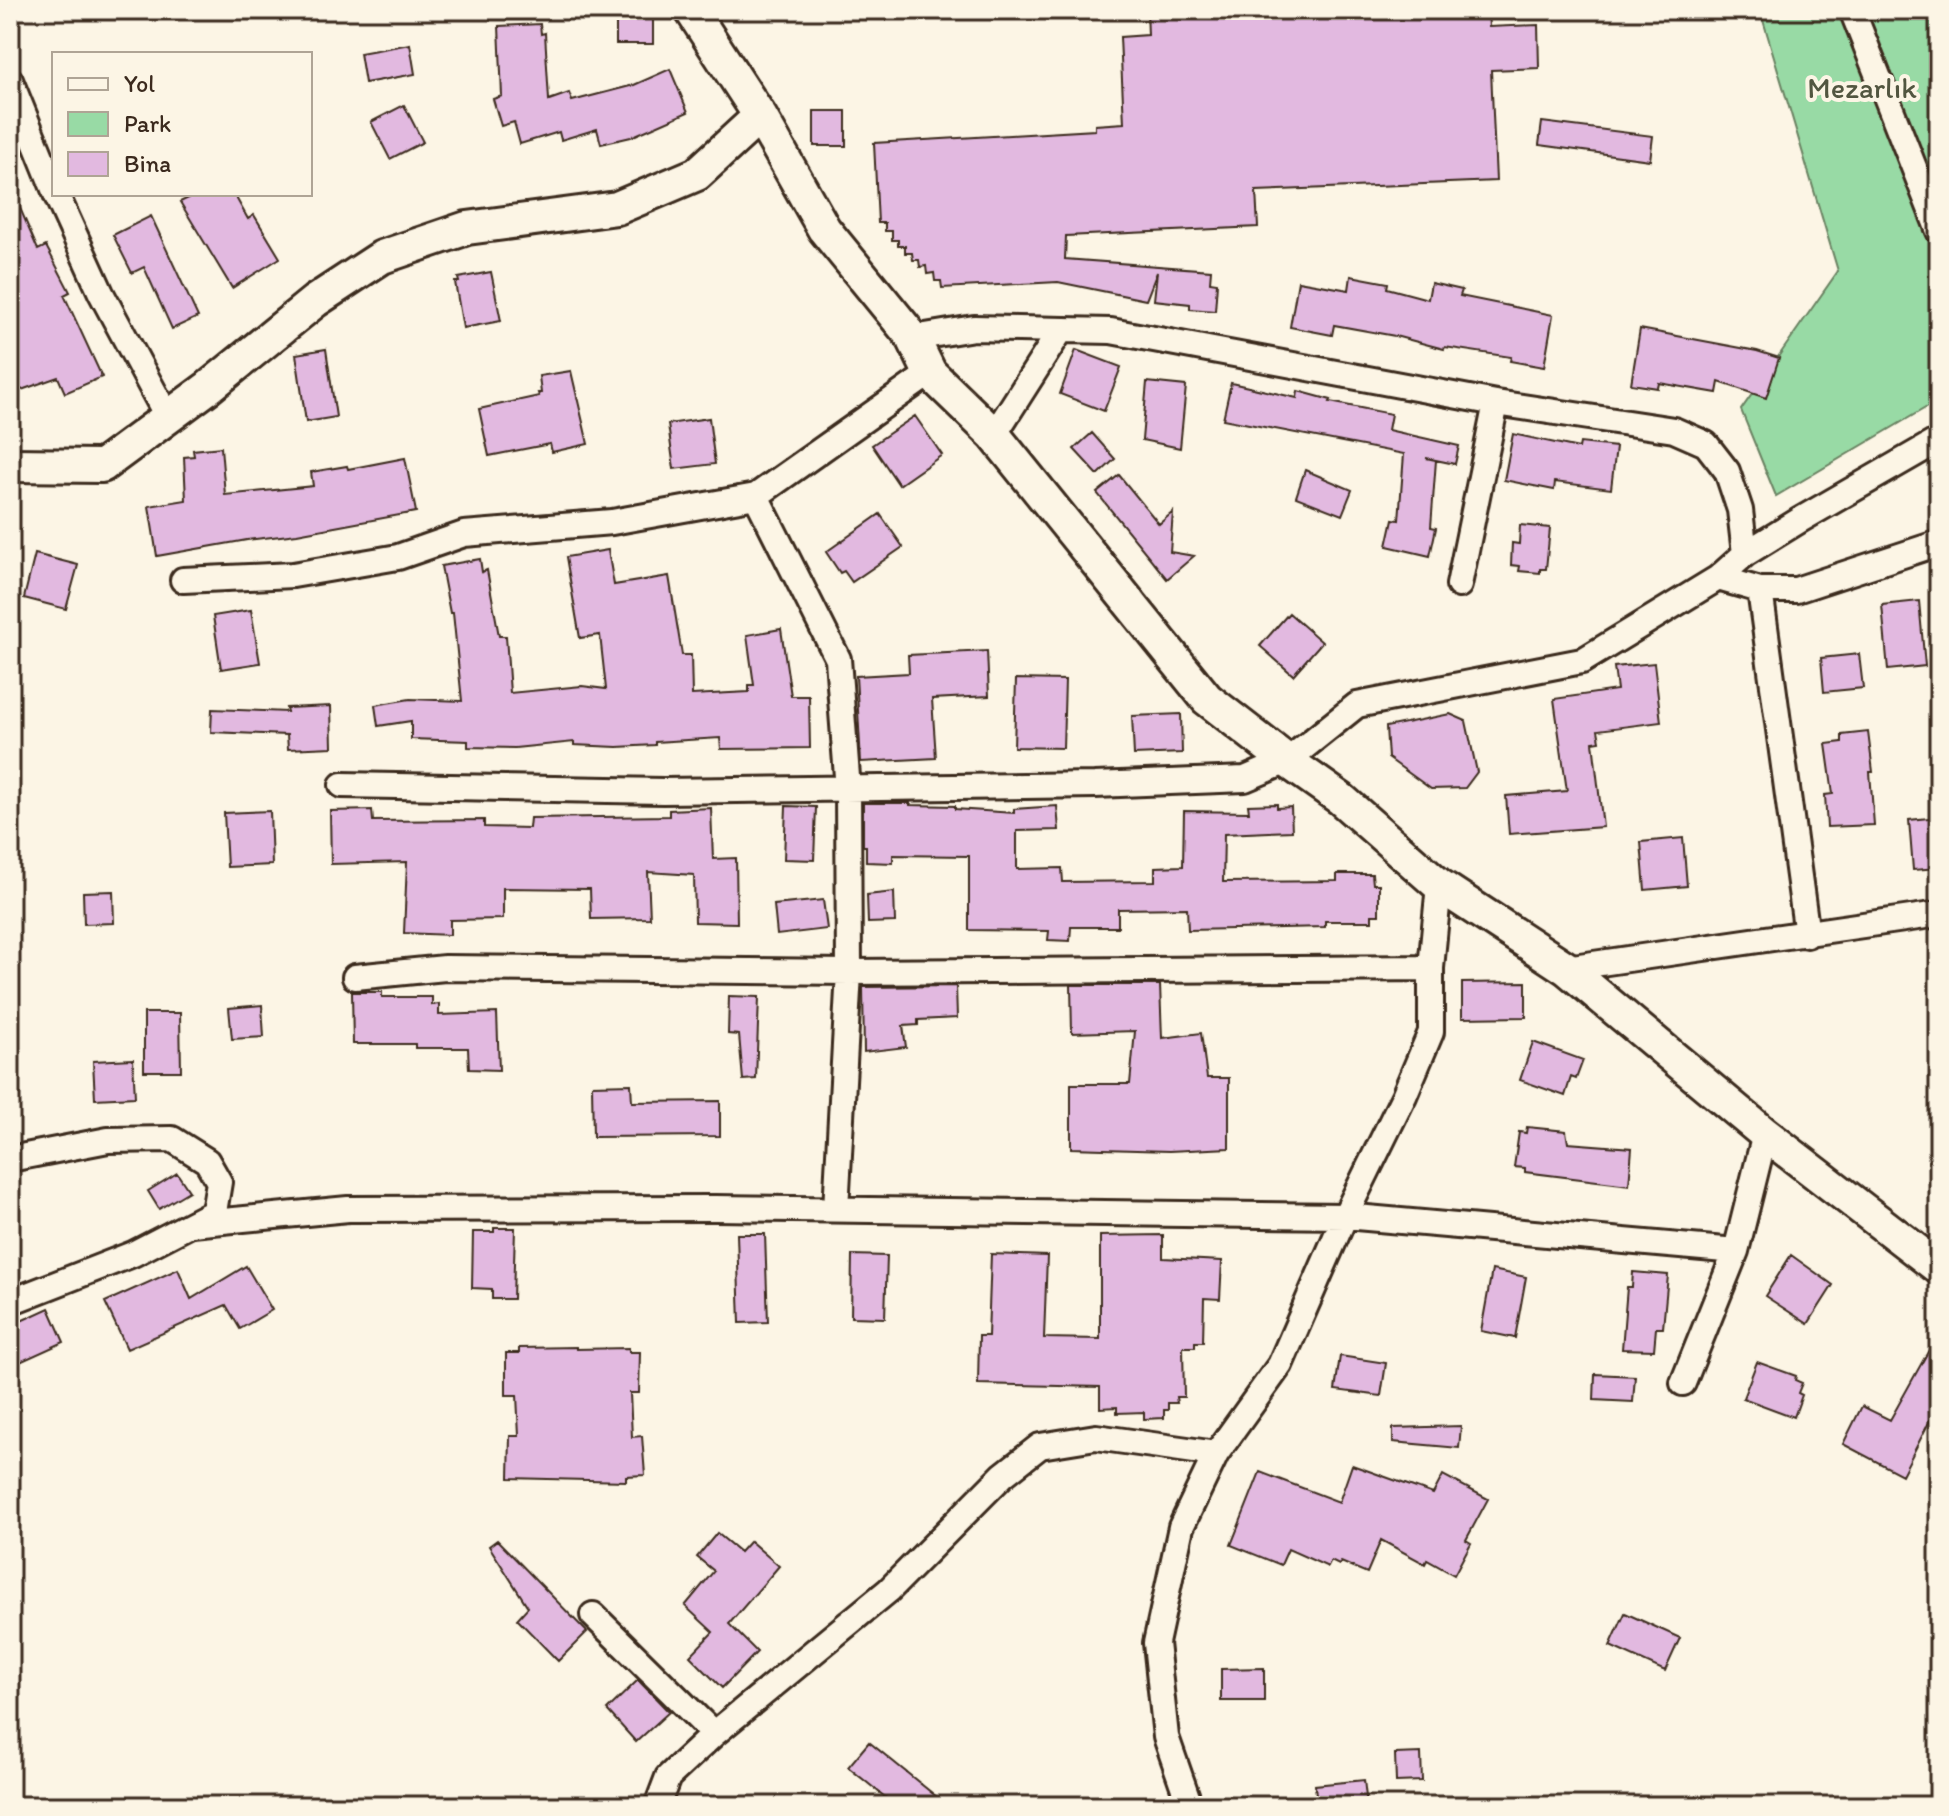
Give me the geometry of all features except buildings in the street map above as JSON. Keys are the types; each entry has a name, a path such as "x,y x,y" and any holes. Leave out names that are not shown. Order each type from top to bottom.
{"street":[{"path":"691,10 760,116 824,229 913,338 930,373 994,435 1207,699 1341,799 1439,885 1566,968 1765,1134 1939,1268"},
{"path":"1852,10 1939,231"},
{"path":"10,80 52,184"},
{"path":"10,465 102,466 168,418 315,301 382,257 467,228 617,208 697,174 760,116"},
{"path":"57,196 101,293 168,418"},
{"path":"913,338 974,328 1111,331 1496,403 1674,430 1706,444 1727,471 1740,510 1745,554"},
{"path":"994,435 1061,330"},
{"path":"183,580 293,575 398,557 464,534 612,522 756,496 930,373"},
{"path":"1459,585 1496,403"},
{"path":"342,785 663,791 848,790 1245,779 1287,761 1357,705 1582,661 1718,578 1745,554 1939,440"},
{"path":"756,496 838,659 848,790 849,972 836,1209"},
{"path":"1718,578 1760,590 1796,590 1939,543"},
{"path":"1760,590 1807,935"},
{"path":"1190,1806 1166,1737 1156,1643 1181,1527 1216,1454 1280,1365 1431,1032 1431,968 1439,885"},
{"path":"1566,968 1939,914"},
{"path":"355,977 445,968 849,972 1431,968"},
{"path":"1683,1383 1736,1251 1765,1134"},
{"path":"10,1159 108,1140 172,1139 207,1161 219,1182 214,1212 133,1254 10,1302"},
{"path":"192,1224 348,1209 836,1209 1345,1216 1736,1251"},
{"path":"657,1806 668,1777 714,1734 889,1590 1003,1475 1040,1446 1096,1437 1216,1454"},
{"path":"593,1615 714,1734"}],"green space":[{"name":"Mezarlık","path":"1760,10 1939,10 1939,400 1776,496 1741,410 1838,271"}]}
